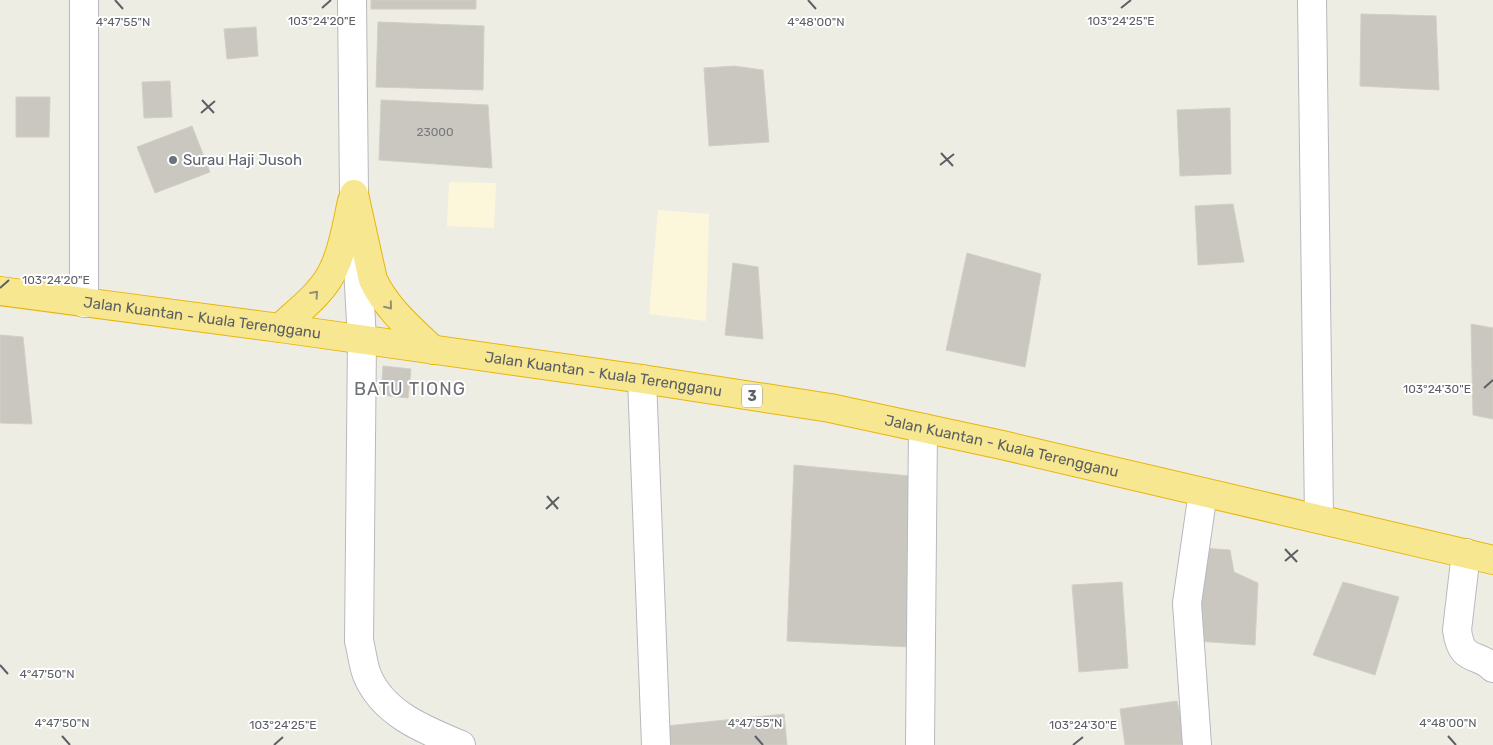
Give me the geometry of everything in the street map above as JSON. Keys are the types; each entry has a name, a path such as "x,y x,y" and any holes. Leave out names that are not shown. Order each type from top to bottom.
{"highway":[{"path":"280,328 314,296 334,270 354,194"},
{"path":"354,194 373,280 378,290 392,310 433,350"},
{"name":"Jalan Kuantan - Kuala Terengganu","path":"0,291 642,379 830,408 1493,560"}],"street":[{"path":"84,0 84,303"},
{"path":"352,0 354,194 362,340 359,641 367,674 380,697 399,714 428,731 461,745"},
{"path":"1312,0 1319,519"},
{"path":"642,379 656,745"},
{"path":"920,745 923,428"},
{"path":"1197,745 1186,603 1203,492"},
{"path":"1466,553 1457,630 1458,640 1462,648 1470,656 1489,664 1493,668"}],"shaded area":[{"path":"449,182 496,183 494,228 447,226"},
{"path":"658,210 709,214 706,321 649,314"}],"building":[{"path":"371,0 476,0 476,9 371,9"},
{"path":"1361,14 1436,16 1439,90 1360,86"},
{"path":"378,22 484,26 483,90 376,87"},
{"path":"256,27 258,56 227,59 224,29"},
{"path":"734,66 763,70 769,142 709,146 704,68"},
{"path":"170,81 172,117 144,118 142,82"},
{"path":"16,97 50,97 49,137 16,137"},
{"path":"381,100 488,105 492,168 379,160"},
{"path":"1230,108 1231,174 1180,176 1177,110"},
{"name":"Surau Haji Jusoh","path":"192,126 210,172 155,193 137,147"},
{"path":"1233,204 1244,262 1198,265 1195,206"},
{"path":"967,253 1041,274 1025,367 946,350"},
{"path":"733,263 758,267 763,339 725,335"},
{"path":"1471,324 1493,328 1493,419 1473,415"},
{"path":"0,335 23,337 32,424 0,423"},
{"path":"383,366 411,369 408,398 381,395"},
{"path":"794,465 910,476 910,647 787,641"},
{"path":"1202,548 1230,550 1234,572 1258,583 1255,645 1196,641"},
{"path":"1122,582 1128,668 1079,672 1072,585"},
{"path":"1343,582 1399,597 1375,675 1313,655"},
{"path":"1177,701 1187,745 1125,745 1120,709"},
{"path":"784,714 787,745 668,745 666,726"}],"place":[{"name":"Surau Haji Jusoh","path":"173,160"}],"district":[{"name":"BATU TIONG","path":"410,389"}]}
